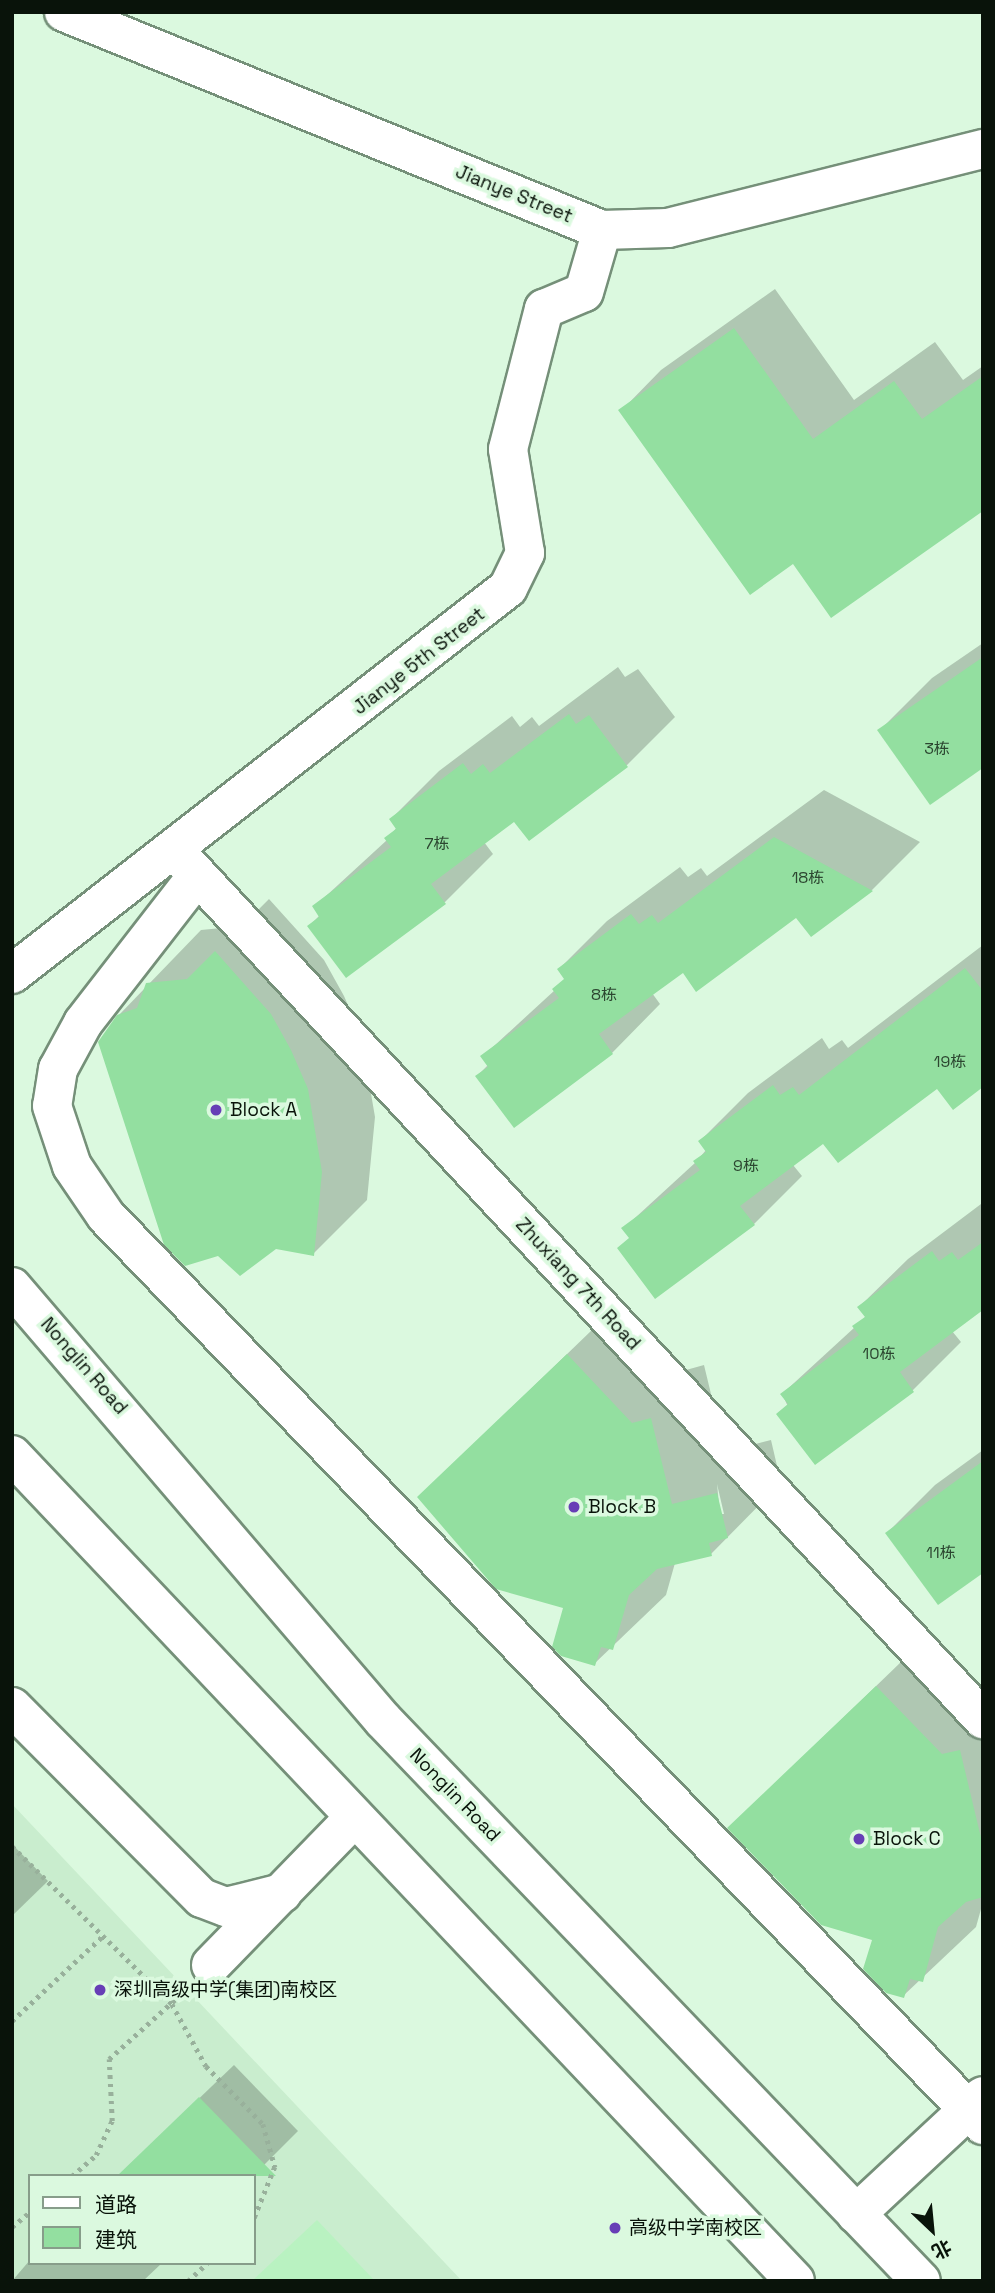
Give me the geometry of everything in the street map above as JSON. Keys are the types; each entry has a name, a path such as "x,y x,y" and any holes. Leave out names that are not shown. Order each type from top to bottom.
{"street":[{"name":"Jianye Street","path":"64,12 603,230 668,228 983,149"},
{"name":"Jianye 5th Street","path":"12,974 185,863 508,588 526,553 508,449 544,309 584,292 603,230"},
{"name":"Zhuxiang 7th Road","path":"185,863 983,1719"},
{"path":"185,863 83,1023 58,1069 52,1106 72,1167 106,1216 978,2110 856,2214"},
{"name":"Nonglin Road","path":"12,1287 383,1720 921,2281"},
{"path":"12,1455 795,2281"},
{"path":"12,1707 202,1898 226,1907 282,1892"},
{"path":"211,1965 354,1818"}],"path":[{"path":"12,1846 105,1934 172,2004 206,2067 263,2124 275,2168 256,2214"},
{"path":"12,2021 105,1934"},
{"path":"74,2174 96,2155 112,2121 109,2059 172,2004 211,1965"},
{"path":"12,2227 28,2214"},
{"path":"188,2281 204,2265"}],"shaded area":[{"name":"深圳高级中学(集团)南校区","path":"12,1804 462,2281 12,2281"},
{"path":"317,2220 375,2281 252,2281"}],"building":[{"path":"734,328 813,439 894,381 922,419 983,376 983,511 831,618 793,564 750,595 618,410"},
{"path":"983,657 983,768 930,805 877,730"},
{"path":"569,714 576,724 589,715 628,767 529,841 514,822 431,884 446,904 346,978 307,926 319,917 312,906 391,847 384,838 396,829 389,819 463,763 471,774 483,764 490,773"},
{"path":"774,837 873,891 811,937 796,918 696,992 683,973 599,1034 613,1054 514,1128 475,1076 488,1067 480,1056 559,998 552,989 564,979 557,969 631,914 639,924 652,915 658,923"},
{"name":"Block A","path":"215,951 271,1014 291,1050 308,1089 322,1172 314,1256 276,1249 240,1276 218,1256 185,1266 164,1245 98,1042 117,1015 137,1008 146,983 187,979"},
{"path":"965,968 983,991 983,1087 953,1110 937,1089 838,1163 823,1144 740,1206 755,1225 655,1299 617,1248 629,1238 621,1228 700,1170 693,1161 706,1152 698,1141 773,1085 780,1095 793,1087 799,1095"},
{"path":"983,1242 983,1310 900,1372 914,1392 815,1465 776,1414 788,1404 780,1394 859,1335 852,1326 865,1317 857,1307 932,1251 939,1261 952,1252 958,1260"},
{"name":"Block B","path":"567,1354 632,1423 651,1418 672,1504 717,1493 728,1538 709,1543 712,1556 657,1569 629,1595 613,1650 601,1647 595,1666 561,1656 552,1647 563,1608 496,1589 417,1497"},
{"path":"983,1461 983,1573 938,1605 885,1533"},
{"name":"Block C","path":"876,1686 942,1754 960,1750 983,1846 983,1897 966,1902 938,1927 923,1982 910,1979 904,1998 886,1993 863,1969 872,1940 821,1925 727,1828"},
{"path":"199,2097 276,2176 256,2174 119,2174"}],"place":[{"name":"Block A","path":"216,1110"},
{"name":"Block B","path":"574,1507"},
{"name":"Block C","path":"859,1839"},
{"name":"深圳高级中学(集团)南校区","path":"100,1990"},
{"name":"高级中学南校区","path":"615,2228"}]}
